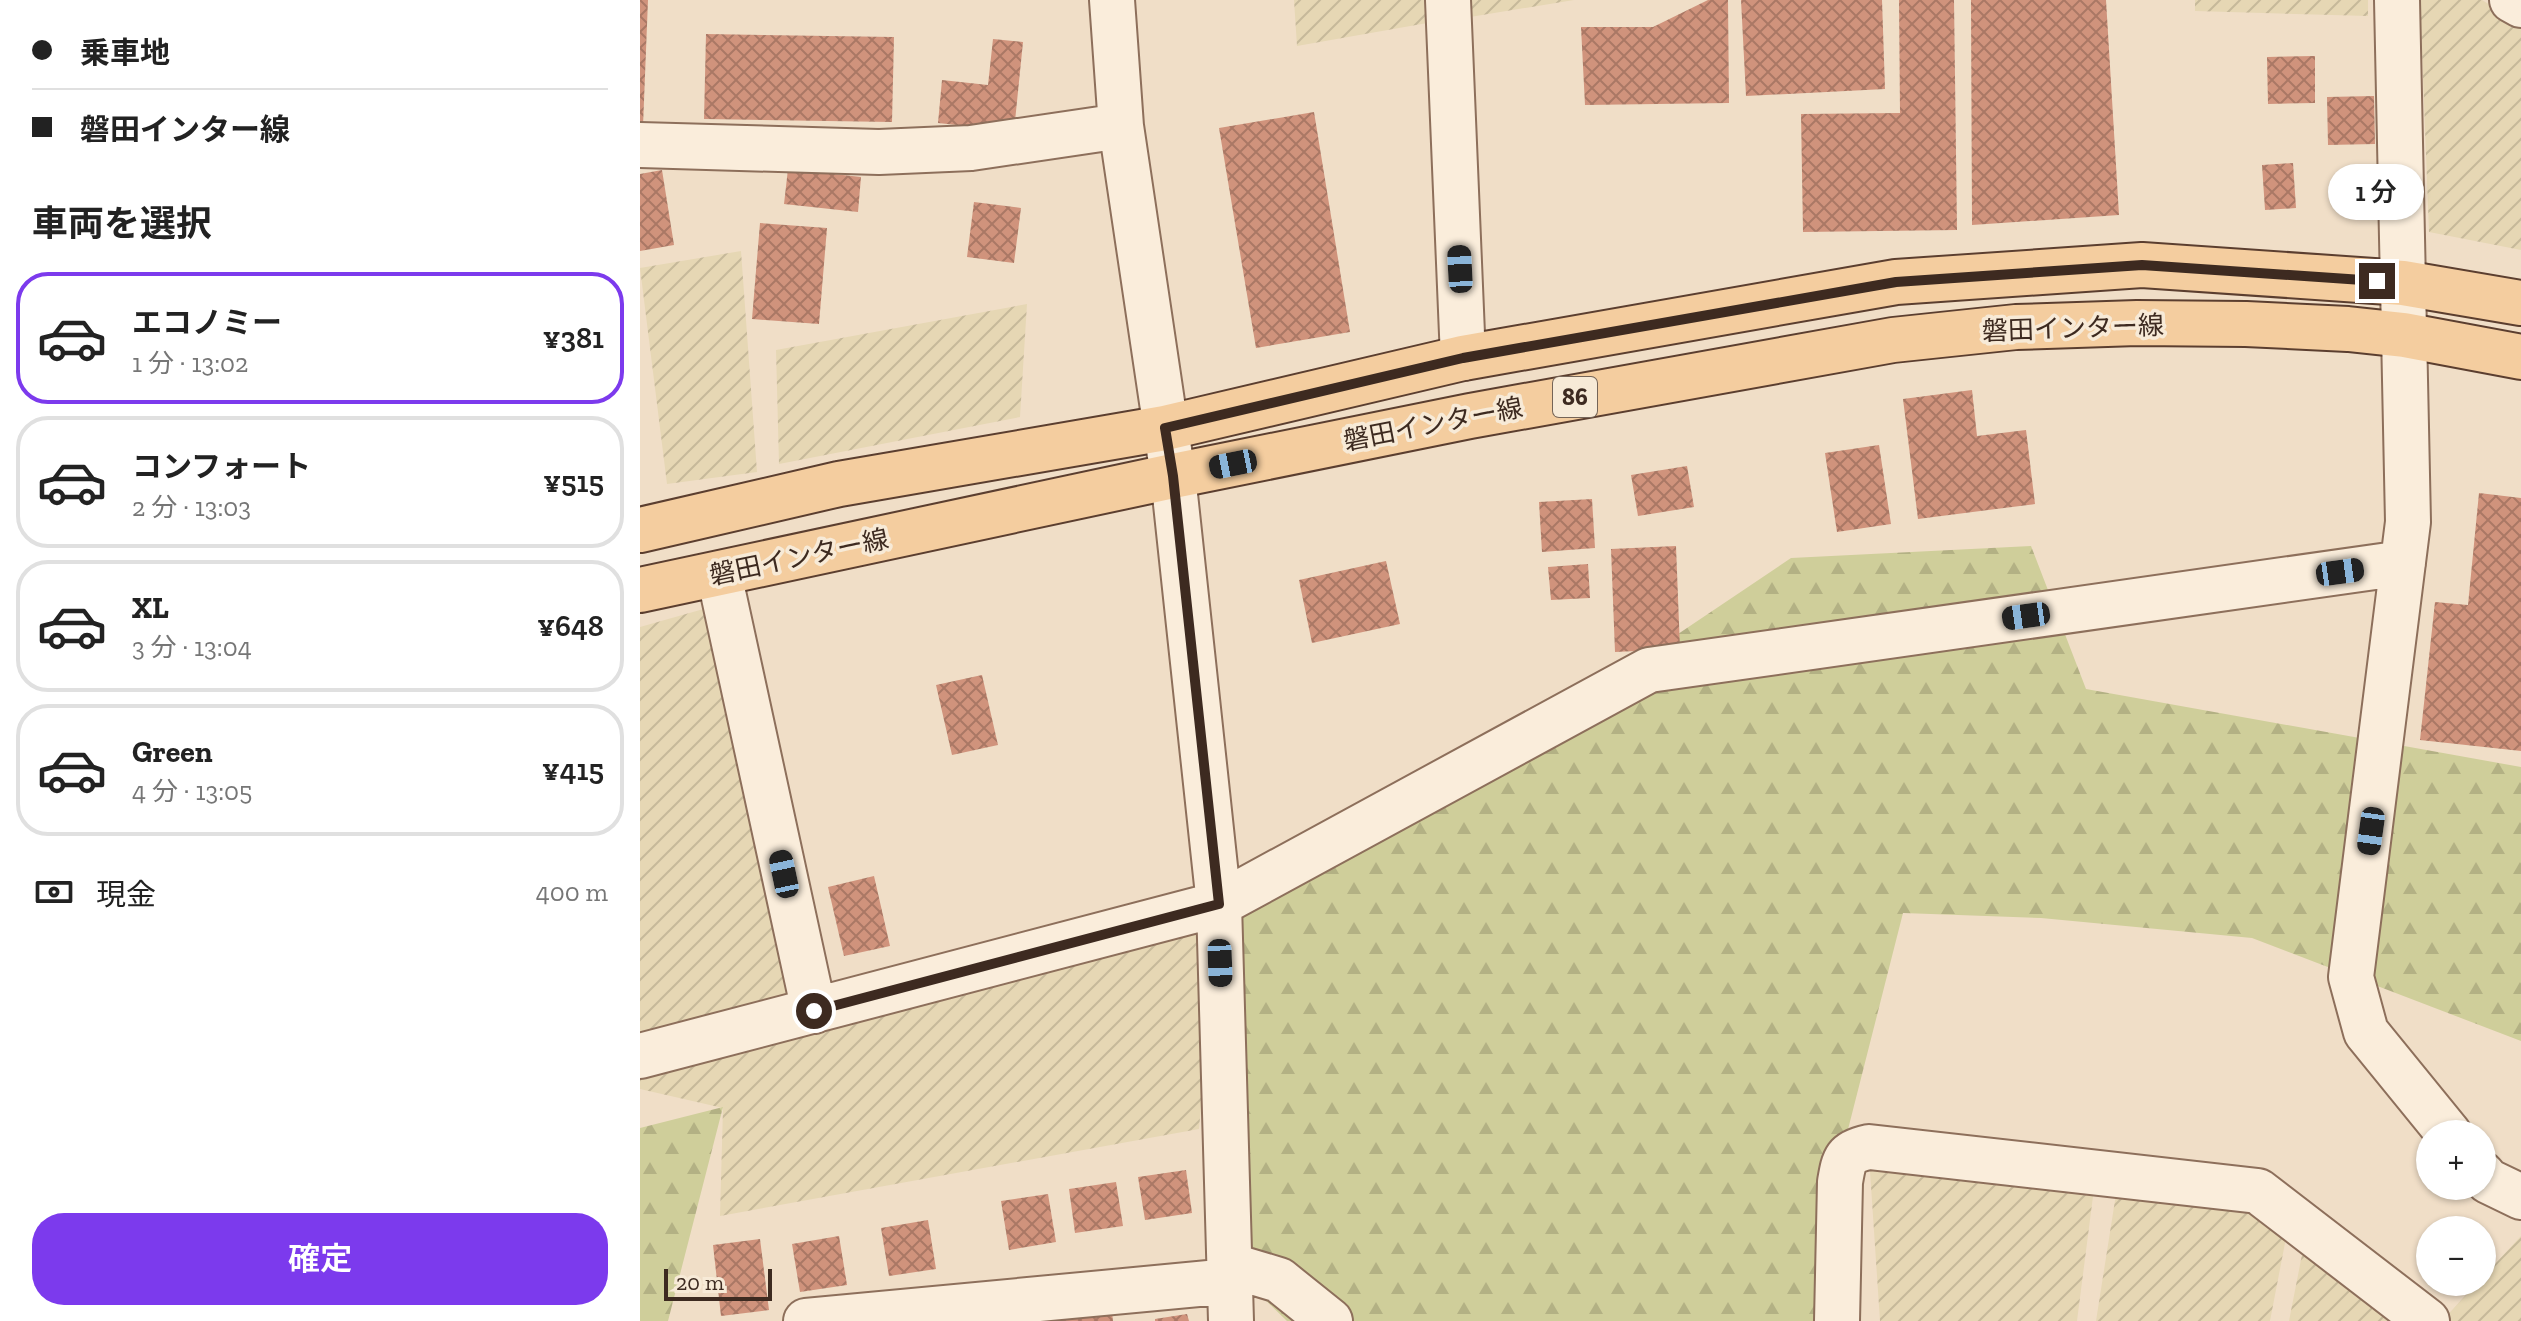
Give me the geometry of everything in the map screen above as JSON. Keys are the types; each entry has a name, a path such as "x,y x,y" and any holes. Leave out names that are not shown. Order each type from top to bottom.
{"main road":[{"name":"磐田インター線","path":"640,530 839,484 1165,428 1463,358 1896,282 2142,265 2403,283 2521,303"},
{"name":"磐田インター線","path":"640,590 1470,416 1893,340 2016,327 2137,323 2261,325 2404,335 2521,357"}],"street":[{"path":"1112,0 1121,126 1173,476 1219,904 1230,1289"},
{"path":"1448,0 1463,358"},
{"path":"2397,0 2408,522 2351,977 2366,1032 2438,1120"},
{"path":"2512,0 2521,5"},
{"path":"640,145 879,152 971,148 1121,126"},
{"path":"640,1056 1219,904 1649,670 2403,563"},
{"path":"719,574 814,1011"},
{"path":"1837,1321 1840,1182 1844,1161 1853,1150 1869,1147 2258,1191 2427,1321"},
{"path":"2496,1185 2521,1197"},
{"path":"806,1321 1230,1289 1279,1280 1330,1321"}],"shaded area":[{"path":"1294,0 1432,0 1433,22 1297,46"},
{"path":"1463,0 1574,0 1464,18"},
{"path":"2195,0 2368,0 2368,16 2195,11"},
{"path":"2420,0 2482,0 2521,24 2521,250 2429,232"},
{"path":"741,251 757,472 667,484 640,268"},
{"path":"1027,304 1020,417 779,464 776,350"},
{"path":"707,608 810,994 640,1036 640,627"},
{"path":"1219,904 1199,1129 720,1216 723,1108 640,1089 640,1056"},
{"path":"1903,1151 2096,1173 2077,1321 1880,1321 1870,1171"},
{"path":"2119,1175 2290,1217 2270,1321 2096,1321"},
{"path":"2307,1229 2427,1321 2289,1321"},
{"path":"2521,1236 2521,1321 2442,1321 2465,1296 2496,1296 2496,1263"}],"green space":[{"path":"2031,546 2086,689 2521,767 2521,1041 2252,938 2041,918 1903,913 1841,1157 1828,1321 1287,1321 1229,1265 1219,904 1458,782 1791,558"},
{"path":"723,1107 668,1321 640,1321 640,1128"}],"building":[{"path":"640,0 648,0 643,126 640,126"},
{"path":"1708,0 1728,0 1729,103 1585,105 1581,27 1653,27"},
{"path":"1741,0 1882,0 1885,89 1746,96"},
{"path":"1899,0 1954,0 1957,230 1803,232 1801,114 1900,113"},
{"path":"1971,0 2106,0 2119,215 1972,225"},
{"path":"706,34 894,37 892,122 704,119"},
{"path":"993,39 1023,42 1014,131 938,123 942,80 988,85"},
{"path":"2315,56 2315,103 2268,104 2267,57"},
{"path":"2374,96 2375,144 2328,145 2327,97"},
{"path":"1314,112 1350,332 1256,348 1219,128"},
{"path":"2293,163 2296,208 2265,210 2262,165"},
{"path":"788,169 861,177 858,212 784,204"},
{"path":"662,170 674,245 640,251 640,174"},
{"path":"974,202 1021,208 1014,263 967,257"},
{"path":"760,223 827,228 819,324 752,319"},
{"path":"1972,390 1977,436 2026,430 2035,504 1918,519 1903,399"},
{"path":"1879,445 1891,524 1837,532 1825,453"},
{"path":"1687,466 1694,507 1638,516 1631,475"},
{"path":"2479,493 2521,498 2521,751 2420,740 2435,602 2468,605"},
{"path":"1592,499 1595,548 1542,552 1539,502"},
{"path":"1676,546 1680,649 1615,652 1611,549"},
{"path":"1386,561 1400,624 1312,643 1299,580"},
{"path":"1588,564 1590,598 1551,600 1548,567"},
{"path":"982,675 998,745 952,755 936,685"},
{"path":"874,876 890,946 844,956 828,887"},
{"path":"1186,1170 1192,1213 1145,1220 1138,1177"},
{"path":"1116,1182 1123,1226 1075,1233 1069,1189"},
{"path":"1048,1194 1056,1242 1009,1250 1001,1201"},
{"path":"928,1220 936,1269 889,1276 881,1228"},
{"path":"839,1236 847,1285 800,1292 792,1244"},
{"path":"760,1239 769,1310 721,1316 713,1245"},
{"path":"1112,1313 1113,1321 1061,1321 1061,1319"},
{"path":"1187,1314 1189,1321 1155,1321 1155,1319"}],"route":[{"path":"814,1011 1219,904 1173,476 1165,428 1463,358 1896,282 2142,265 2377,281"}]}
